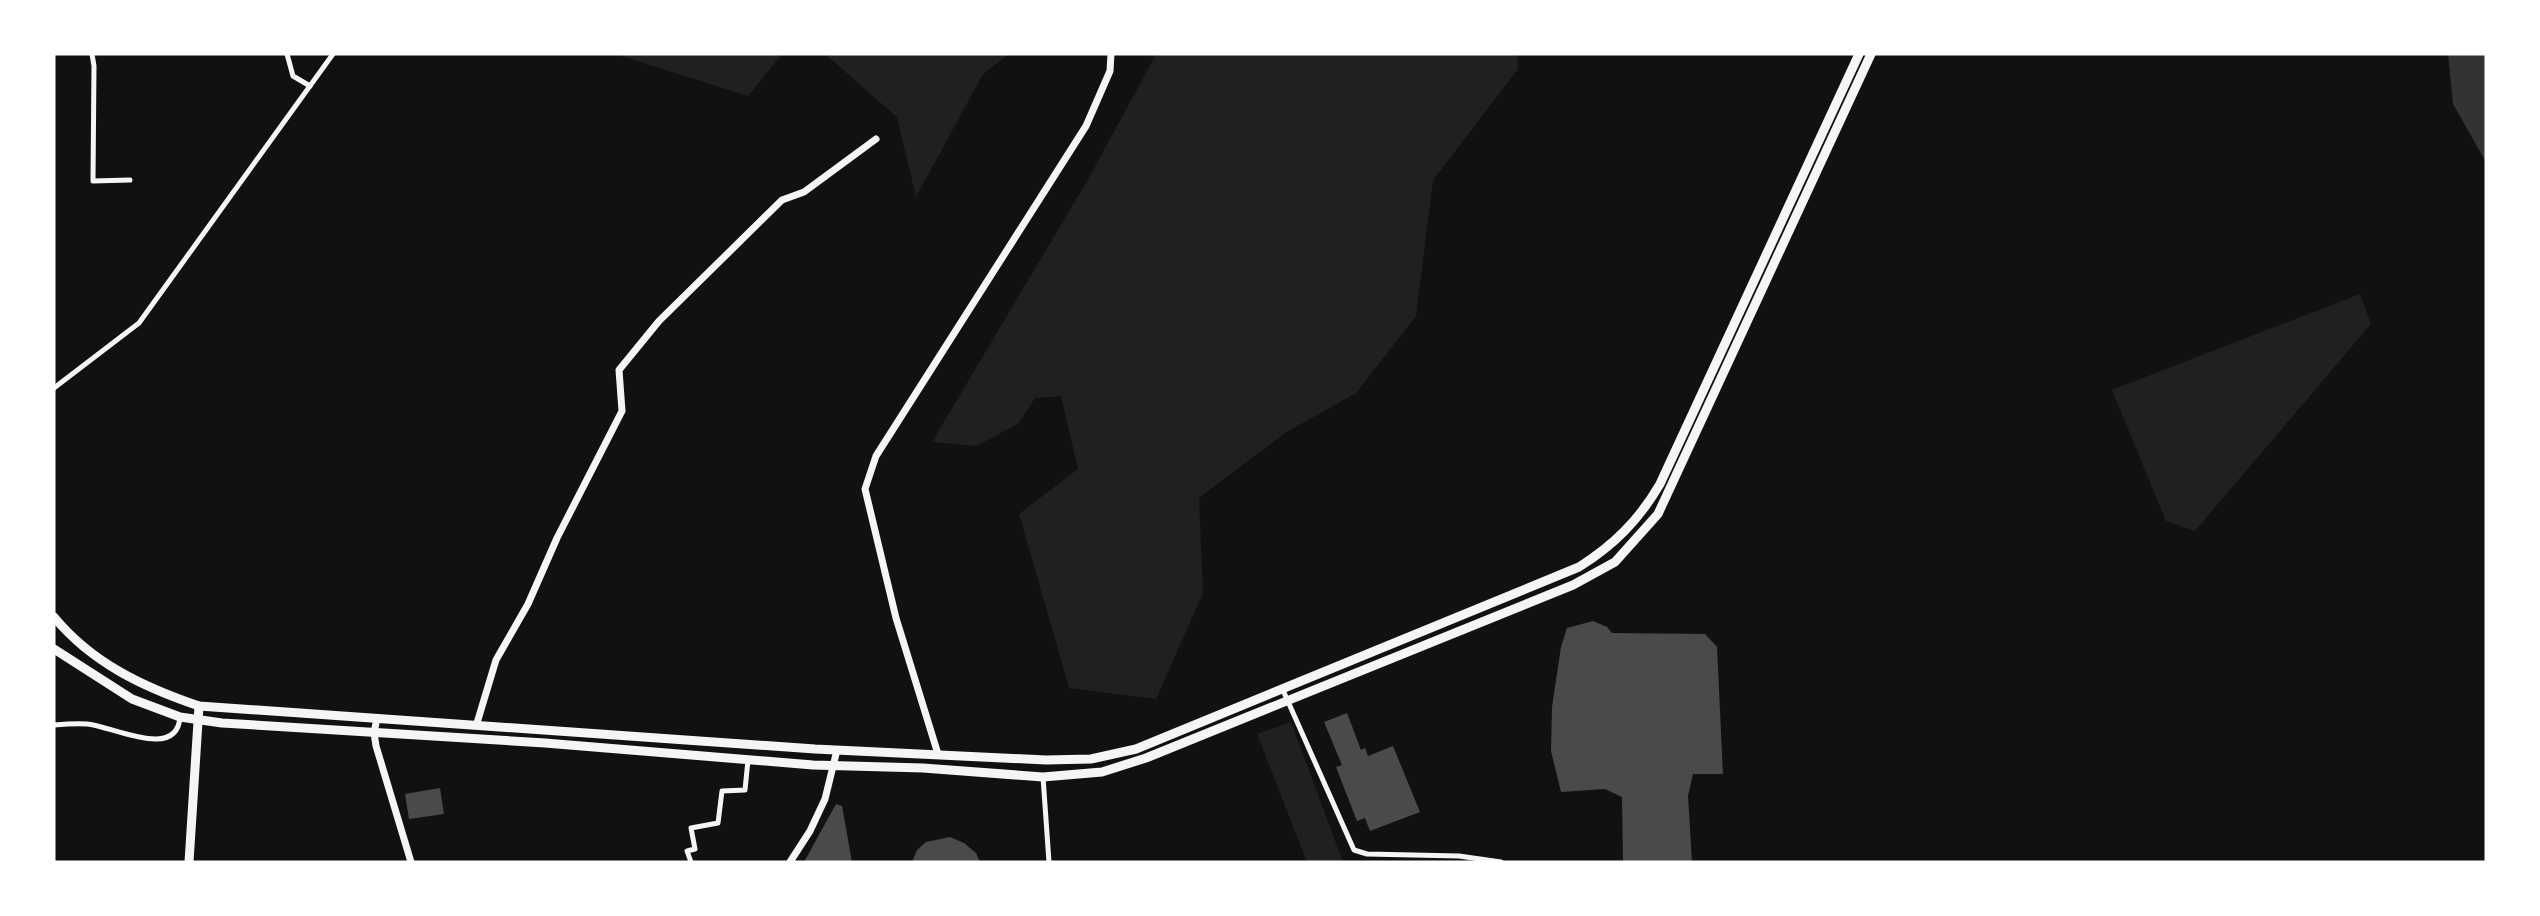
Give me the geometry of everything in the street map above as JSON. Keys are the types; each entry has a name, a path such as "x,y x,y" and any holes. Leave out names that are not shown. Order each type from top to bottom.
{"main road":[{"path":"54,617 72,638 126,677 199,705 837,750 1091,759 1136,749 1579,567 1609,549 1645,509 1660,484 1859,54"},
{"path":"54,649 132,699 180,717 222,723 748,760 1043,777 1102,772 1146,758 1573,585 1615,562 1639,538 1658,514 1871,54"},
{"path":"189,862 196,719 199,705"}],"street":[{"path":"92,54 94,66 93,181 130,180"},
{"path":"287,54 293,76 310,87"},
{"path":"54,388 139,324 333,54"},
{"path":"938,754 896,618 865,489 876,456 1086,126 1110,71 1111,54"},
{"path":"477,723 496,660 528,604 557,538 622,411 619,370 659,321 782,200 804,192 876,139"},
{"path":"1282,688 1354,850 1367,854 1459,856 1502,862"},
{"path":"54,725 88,724 149,741 168,737 175,732 179,727 180,717"},
{"path":"377,718 374,733 381,767 411,862"},
{"path":"790,862 810,831 825,799 837,750"},
{"path":"691,862 687,851 695,849 691,828 717,823 722,791 746,790 748,760"},
{"path":"1043,777 1049,862"}],"shaded area":[{"path":"615,54 782,54 748,96"},
{"path":"825,54 1009,54 983,74 916,197 897,117"},
{"path":"1156,54 1517,54 1518,69 1433,180 1416,316 1356,393 1285,433 1199,498 1203,593 1156,699 1069,688 1019,514 1078,469 1061,396 1035,398 1018,424 976,446 932,442 1090,176"},
{"path":"2448,54 2486,54 2486,162 2453,104"},
{"path":"2360,294 2371,324 2195,531 2166,521 2112,390"},
{"path":"1291,722 1343,862 1307,862 1257,734"}],"building":[{"path":"1593,621 1607,627 1612,633 1705,634 1717,647 1723,774 1693,774 1688,796 1692,862 1623,862 1622,797 1605,789 1561,792 1551,751 1552,707 1561,647 1567,628"},
{"path":"1347,713 1361,750 1365,748 1368,756 1393,746 1420,812 1370,831 1365,818 1357,821 1336,767 1342,765 1324,722"},
{"path":"440,788 444,814 409,819 405,794"},
{"path":"836,804 842,806 852,862 804,862"},
{"path":"950,837 964,843 976,853 980,862 912,862 917,850 926,842"}]}
